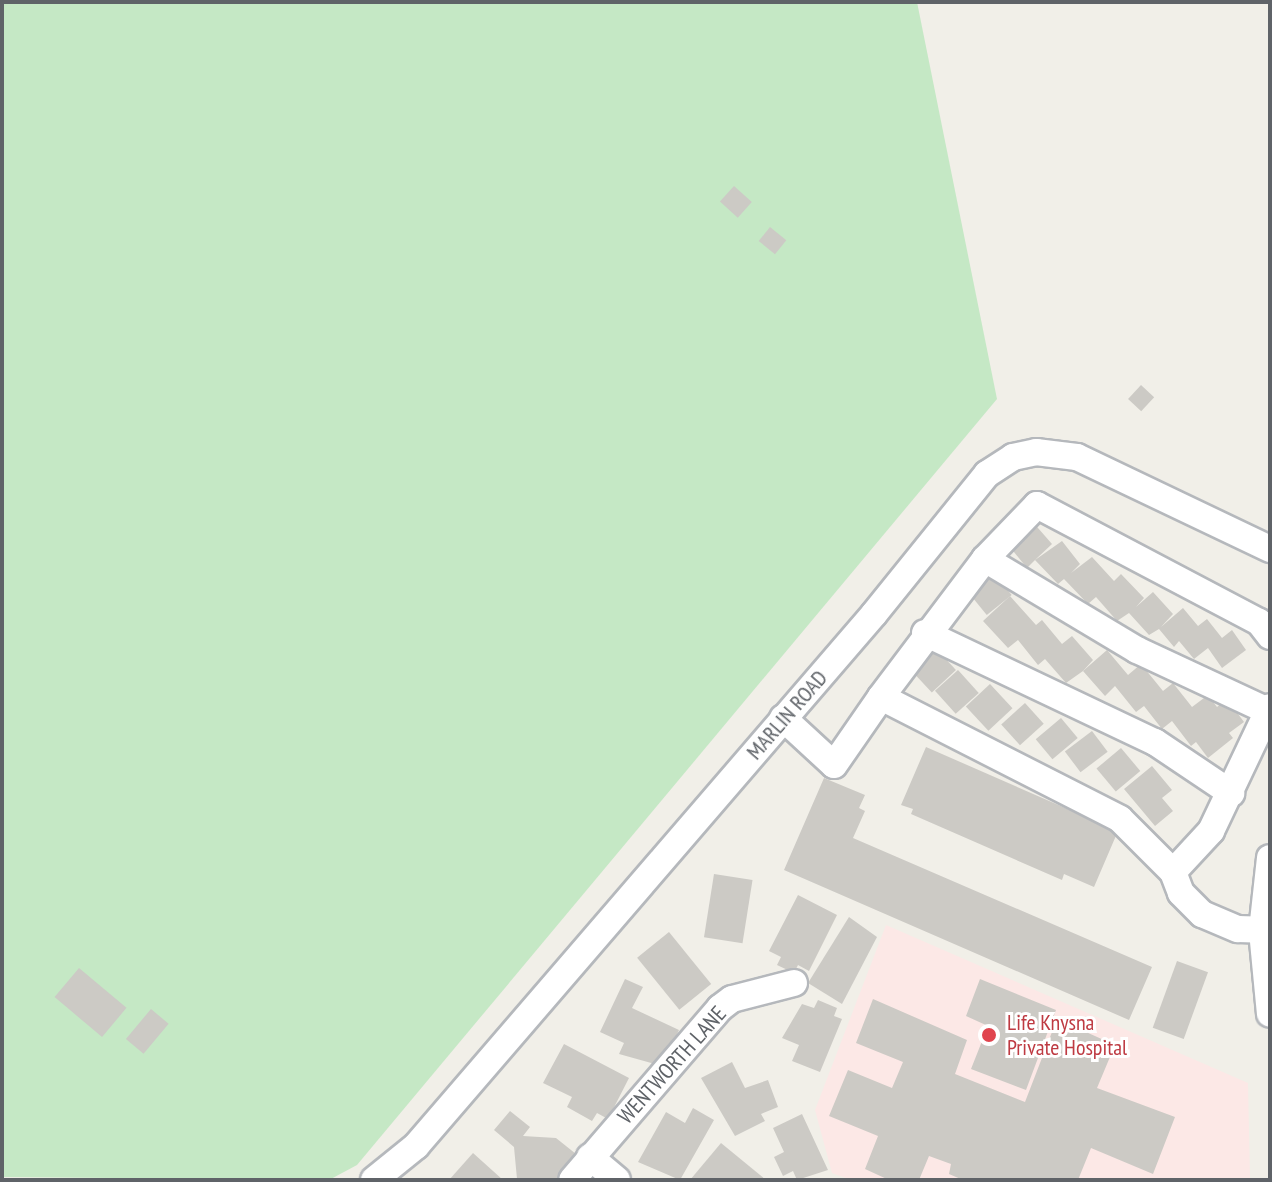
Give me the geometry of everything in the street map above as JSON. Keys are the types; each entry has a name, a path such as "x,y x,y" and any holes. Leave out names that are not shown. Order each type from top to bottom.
{"street":[{"name":"MARLIN ROAD","path":"374,1180 416,1146 874,614 954,509 987,474 1013,457 1036,452 1077,457 1270,549"},
{"path":"783,718 834,765 925,633 985,559 1027,510 1047,506 1259,622 1270,636"},
{"path":"985,559 1137,650 1269,709 1231,793 1196,852 1173,872"},
{"path":"925,633 1155,742 1231,793"},
{"path":"881,697 1120,819 1173,872 1181,893 1202,914 1229,926 1266,931"},
{"path":"1270,858 1266,931 1270,1014"},
{"name":"WENTWORTH LANE","path":"572,1180 720,1008 732,999 794,983"},
{"path":"590,1157 617,1180"}],"shaded area":[{"name":"Life Knysna Private Hospital","path":"886,925 1248,1083 1250,1180 851,1180 832,1173 815,1110"}],"green space":[{"path":"2,2 917,2 997,399 357,1165 329,1180 2,1177"}],"building":[{"path":"734,186 752,202 738,218 720,202"},
{"path":"770,227 786,240 775,254 759,241"},
{"path":"1141,385 1154,397 1141,411 1128,399"},
{"path":"1031,520 1052,544 1027,568 1005,541"},
{"path":"1062,541 1080,564 1071,573 1092,557 1114,581 1121,574 1144,598 1136,607 1153,592 1173,614 1161,627 1183,608 1198,626 1207,619 1222,638 1232,630 1246,650 1222,668 1208,648 1194,659 1179,641 1174,647 1159,629 1149,635 1129,613 1117,621 1096,597 1088,604 1064,579 1058,584 1035,560"},
{"path":"989,567 1012,595 987,615 964,587"},
{"path":"1010,596 1036,625 1042,620 1062,644 1072,636 1093,660 1066,683 1045,659 1038,665 1018,640 1008,648 983,621"},
{"path":"928,640 956,670 932,692 904,663"},
{"path":"1107,650 1128,675 1141,664 1163,691 1173,683 1192,707 1208,695 1217,707 1227,699 1244,722 1229,733 1233,738 1208,758 1196,742 1191,746 1172,721 1162,729 1144,706 1136,712 1115,686 1105,696 1083,671"},
{"path":"958,670 979,693 956,714 935,691"},
{"path":"990,684 1013,708 988,731 966,707"},
{"path":"1025,703 1044,724 1020,745 1001,724"},
{"path":"1061,718 1078,738 1052,759 1036,739"},
{"path":"1092,731 1108,752 1080,772 1065,751"},
{"path":"926,747 1118,831 1094,887 1064,874 1062,880 911,814 913,809 901,805"},
{"path":"1121,748 1140,771 1116,792 1096,769"},
{"path":"1152,766 1172,790 1162,798 1173,811 1155,826 1124,789"},
{"path":"824,778 865,795 859,808 865,811 853,838 1152,967 1129,1020 784,870"},
{"path":"714,874 753,880 743,943 704,937"},
{"path":"798,895 837,915 809,971 798,965 794,973 777,965 781,957 769,951"},
{"path":"849,917 877,937 842,1004 808,983"},
{"path":"669,932 711,984 679,1010 637,958"},
{"path":"1177,961 1208,972 1184,1039 1153,1028"},
{"path":"79,968 126,1008 102,1037 55,997"},
{"path":"625,979 643,987 632,1008 679,1030 662,1066 619,1054 624,1043 600,1032"},
{"path":"980,979 1056,1010 1026,1090 971,1069 988,1026 966,1016"},
{"path":"873,999 967,1040 955,1074 1025,1102 1057,1019 1115,1045 1097,1088 1175,1117 1153,1174 1091,1148 1078,1180 963,1180 949,1174 951,1164 929,1156 919,1180 889,1180 865,1169 878,1136 829,1116 848,1070 892,1088 903,1062 856,1043"},
{"path":"818,1000 837,1008 834,1016 842,1019 820,1072 792,1061 799,1045 782,1038 802,1004 814,1008"},
{"path":"151,1009 169,1024 144,1054 126,1039"},
{"path":"564,1044 629,1078 608,1119 597,1113 592,1121 567,1107 572,1097 543,1083"},
{"path":"732,1062 745,1088 768,1080 778,1107 761,1114 765,1121 735,1136 701,1078"},
{"path":"693,1108 714,1120 680,1180 638,1162 666,1112 685,1123"},
{"path":"510,1111 530,1127 523,1136 556,1138 581,1158 562,1180 517,1179 514,1147 494,1130"},
{"path":"802,1114 828,1170 797,1180 793,1171 783,1176 774,1157 784,1152 773,1128"},
{"path":"721,1143 766,1180 690,1180"},
{"path":"473,1153 503,1180 449,1180"}],"place":[{"name":"Life Knysna Private Hospital","path":"989,1035"}]}
